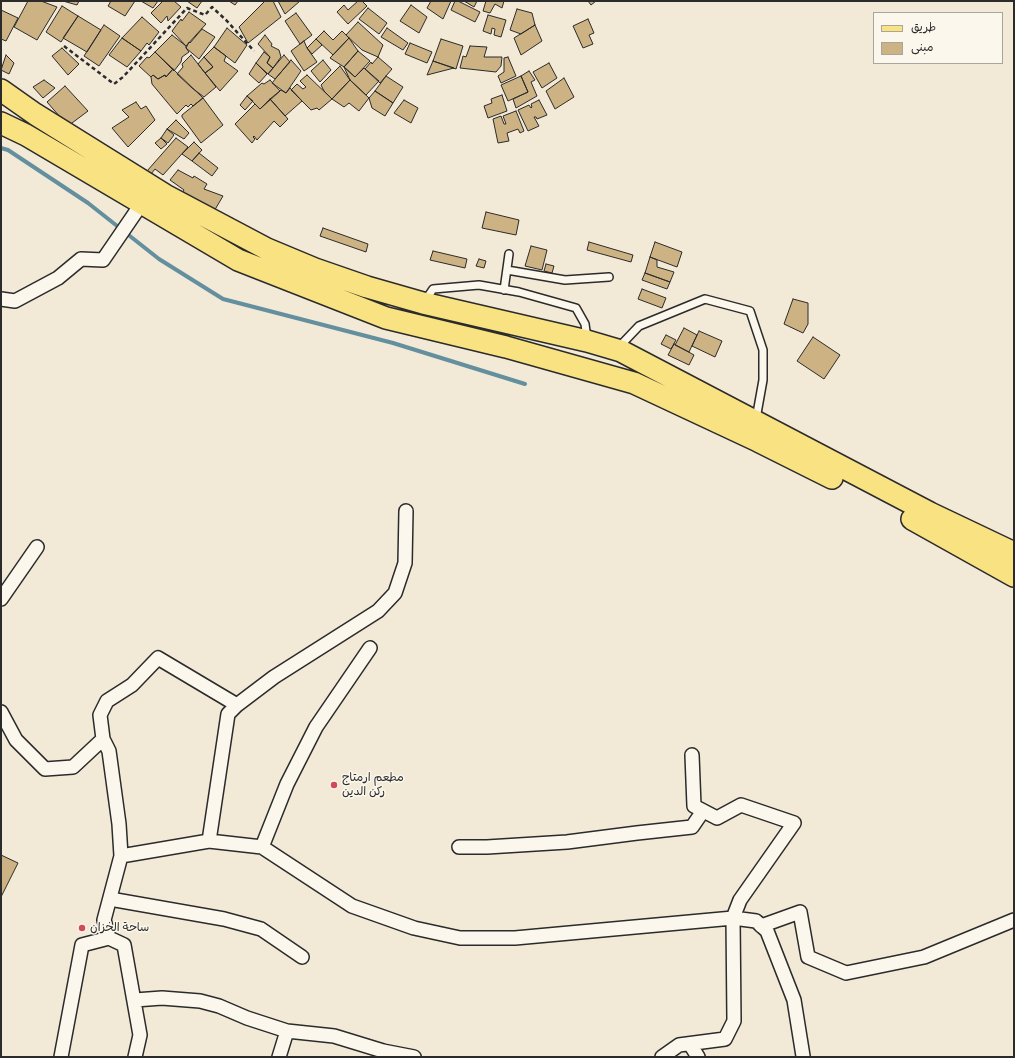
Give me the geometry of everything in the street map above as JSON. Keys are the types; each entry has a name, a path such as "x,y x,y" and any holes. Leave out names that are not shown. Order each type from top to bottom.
{"main road":[{"path":"1,90 34,114 165,195 267,249 315,269 367,287 424,303 587,341 617,350 930,513 1014,553"},
{"path":"1,123 26,135 238,260 386,318 506,347 634,383 758,440 915,521 1014,576"}],"street":[{"path":"1,299 15,300 58,278 81,259 103,260 142,203"},
{"path":"209,841 228,714 237,705 287,669 378,611 396,593 405,563 406,511"},
{"path":"1,598 37,547"},
{"path":"262,847 286,784 316,727 370,648"},
{"path":"109,938 104,920 121,856 119,824 109,752 103,739 100,716 107,701 132,685 158,658 237,705"},
{"path":"1,712 16,740 45,769 72,767 103,739"},
{"path":"662,1057 679,1046 725,1039 734,1021 734,918 740,900 794,824 741,805 717,818 694,806 692,755"},
{"path":"459,847 487,847 567,842 692,828 703,810"},
{"path":"121,856 209,841 262,847 352,906 414,928 460,938 514,938 734,918 756,921 767,931 794,1000 803,1056"},
{"path":"110,899 224,919 261,929 302,957"},
{"path":"761,926 800,912 808,957 846,973 924,957 1014,920"},
{"path":"61,1057 82,945 109,938 124,945 135,1000 140,1035 135,1057"},
{"path":"135,1000 162,998 200,1001 219,1006 247,1018 287,1030 334,1036 383,1051 414,1057"},
{"path":"279,1057 287,1030"},
{"path":"690,1044 698,1057"}],"lane":[{"path":"504,290 509,254"},
{"path":"507,270 565,280 609,277"},
{"path":"424,303 433,289 479,286 519,292 576,308 585,324 587,341"},
{"path":"617,350 639,326 705,299 750,311 763,350 763,380 755,422"}],"path":[{"path":"64,46 114,84 123,77 187,8 205,15 212,7 254,51"}],"building":[{"path":"28,1 41,1 57,7 37,40 14,27"},
{"path":"63,1 79,1 77,5"},
{"path":"111,1 135,1 125,16 108,6"},
{"path":"141,1 158,1 153,8"},
{"path":"163,1 174,1 181,7 168,21 167,16 161,23 151,13"},
{"path":"187,1 202,1 197,8"},
{"path":"229,1 238,1 235,5"},
{"path":"265,1 273,1 281,17 248,43 239,27"},
{"path":"278,1 300,1 285,14"},
{"path":"358,1 362,1 367,6 348,24 337,12 344,5 348,10"},
{"path":"431,1 451,1 443,19 427,8"},
{"path":"455,1 458,1 480,12 475,22 451,10"},
{"path":"464,1 477,1 474,7"},
{"path":"486,1 504,1 502,8 495,4 490,13 483,11"},
{"path":"588,1 596,1 591,5"},
{"path":"411,5 427,17 419,33 400,21"},
{"path":"62,6 78,16 61,42 46,32"},
{"path":"368,8 387,23 379,34 359,19"},
{"path":"517,9 532,13 535,25 521,34 510,30"},
{"path":"1,10 18,18 6,41 1,39"},
{"path":"189,12 206,24 186,46 172,31 181,19 182,21"},
{"path":"296,13 312,35 300,44 285,21"},
{"path":"488,15 506,20 501,37 494,35 495,29 492,28 491,34 483,31"},
{"path":"78,16 101,30 87,52 63,38"},
{"path":"142,17 159,32 149,45 147,43 141,51 122,38"},
{"path":"588,19 594,33 589,35 593,44 583,48 573,26"},
{"path":"358,22 383,45 378,57 362,50 346,35"},
{"path":"104,25 120,36 99,66 84,56"},
{"path":"535,25 542,41 521,55 514,38"},
{"path":"227,28 247,45 235,63 214,47"},
{"path":"387,28 408,43 403,50 381,37"},
{"path":"202,29 215,37 199,59 186,48 189,42 190,43"},
{"path":"324,31 333,40 342,31 349,38 333,55 316,39"},
{"path":"172,35 186,46 189,52 182,57 181,62 174,71 155,52"},
{"path":"265,35 272,44 271,46 279,50 281,57 273,68 267,63 270,57 258,44"},
{"path":"122,38 141,51 127,67 109,55"},
{"path":"349,38 358,51 344,67 330,58"},
{"path":"316,39 322,45 312,54 307,48"},
{"path":"441,39 463,46 456,69 433,61"},
{"path":"304,41 317,62 304,71 291,51"},
{"path":"410,43 432,52 427,63 405,54"},
{"path":"470,46 487,47 484,57 502,57 501,66 496,72 460,68 463,56 466,57"},
{"path":"214,47 226,56 224,61 238,71 220,91 205,73 213,67 204,57"},
{"path":"62,48 79,64 68,75 52,56"},
{"path":"358,51 370,61 355,77 344,67"},
{"path":"155,52 173,69 166,77 165,75 158,79 153,75 151,77 139,66 147,57 149,58"},
{"path":"264,52 270,57 267,63 273,68 268,74 256,63"},
{"path":"6,55 14,63 9,74 1,70"},
{"path":"191,55 216,87 204,97 177,74 183,67 182,64"},
{"path":"284,55 290,62 275,79 268,74"},
{"path":"204,57 213,67 205,73 198,64"},
{"path":"378,57 392,69 380,83 365,69"},
{"path":"508,57 516,76 501,83 498,76 504,72 504,58"},
{"path":"291,60 301,71 286,93 272,83"},
{"path":"323,60 331,70 320,82 311,71"},
{"path":"433,61 454,68 427,75"},
{"path":"256,63 267,74 259,83 249,74"},
{"path":"549,63 557,78 542,88 533,72"},
{"path":"340,66 350,80 332,99 324,91 321,85"},
{"path":"344,67 355,77 364,68 379,81 366,95 350,80"},
{"path":"173,69 203,98 193,106 191,104 188,107 186,105 177,114 152,84 151,77 153,75 158,79 165,75 166,77"},
{"path":"529,71 535,80 531,82 537,96 516,108 513,99 528,92 521,76"},
{"path":"307,75 332,99 319,110 317,108 311,110 291,90 297,84 303,89 306,87 300,81"},
{"path":"386,76 403,87 393,103 375,91"},
{"path":"521,76 528,92 508,101 501,85"},
{"path":"564,78 574,97 555,109 546,91"},
{"path":"44,80 55,88 43,98 33,87"},
{"path":"270,80 280,91 260,109 247,96 262,83 264,84"},
{"path":"350,80 369,98 359,111 349,103 344,107 332,99"},
{"path":"65,86 88,111 68,126 47,102"},
{"path":"290,88 302,101 285,116 270,99 281,90 286,93"},
{"path":"375,91 393,103 385,116 372,108 369,98"},
{"path":"502,95 507,111 488,118 484,106 492,103 491,99"},
{"path":"247,96 253,101 245,110 240,105"},
{"path":"203,98 223,125 201,143 182,115"},
{"path":"270,99 288,119 280,127 274,121 257,140 254,136 253,137 255,139 252,143 235,124 255,104 260,109"},
{"path":"404,100 418,108 411,123 394,113"},
{"path":"539,100 547,115 537,119 534,117 539,126 528,131 518,110 529,105 531,108 531,104"},
{"path":"136,102 141,109 146,106 155,120 128,147 112,128 129,117 122,110"},
{"path":"516,111 524,131 520,133 518,129 507,133 509,141 498,143 493,119 501,116 504,124 506,124 503,116"},
{"path":"176,120 189,133 184,139 167,129"},
{"path":"167,129 174,135 168,143 161,138"},
{"path":"161,138 167,144 161,149 155,143"},
{"path":"176,138 188,147 163,175 155,169 151,174 147,171"},
{"path":"194,142 202,150 192,161 182,154"},
{"path":"199,153 218,168 212,176 192,161"},
{"path":"178,170 193,178 194,176 207,184 204,189 223,196 213,213 180,197 184,190 170,180"},
{"path":"486,212 519,220 516,235 482,228"},
{"path":"323,228 368,244 366,252 320,236"},
{"path":"589,242 633,255 631,262 587,250"},
{"path":"655,242 682,252 677,267 650,257"},
{"path":"531,246 547,250 542,270 525,266"},
{"path":"433,251 467,259 465,268 430,260"},
{"path":"650,257 657,260 657,267 674,272 670,282 645,273"},
{"path":"479,259 486,261 484,268 476,266"},
{"path":"546,264 554,266 552,273 544,271"},
{"path":"645,273 670,282 667,289 642,280"},
{"path":"642,289 666,298 662,308 638,299"},
{"path":"793,299 808,303 808,324 803,333 784,324"},
{"path":"684,328 697,335 689,352 675,345"},
{"path":"699,331 722,341 715,357 692,346"},
{"path":"666,335 676,340 671,349 661,344"},
{"path":"813,337 840,355 824,379 797,361"},
{"path":"674,344 694,355 689,365 668,355"},
{"path":"1,855 18,863 1,897"}],"waterway":[{"path":"1,148 8,150 88,203 159,259 223,299 393,343 525,384"}],"place":[{"name":"مطعم ارمتاج ركن الدين","path":"334,785"},
{"name":"ساحة الخزان","path":"82,928"}]}
